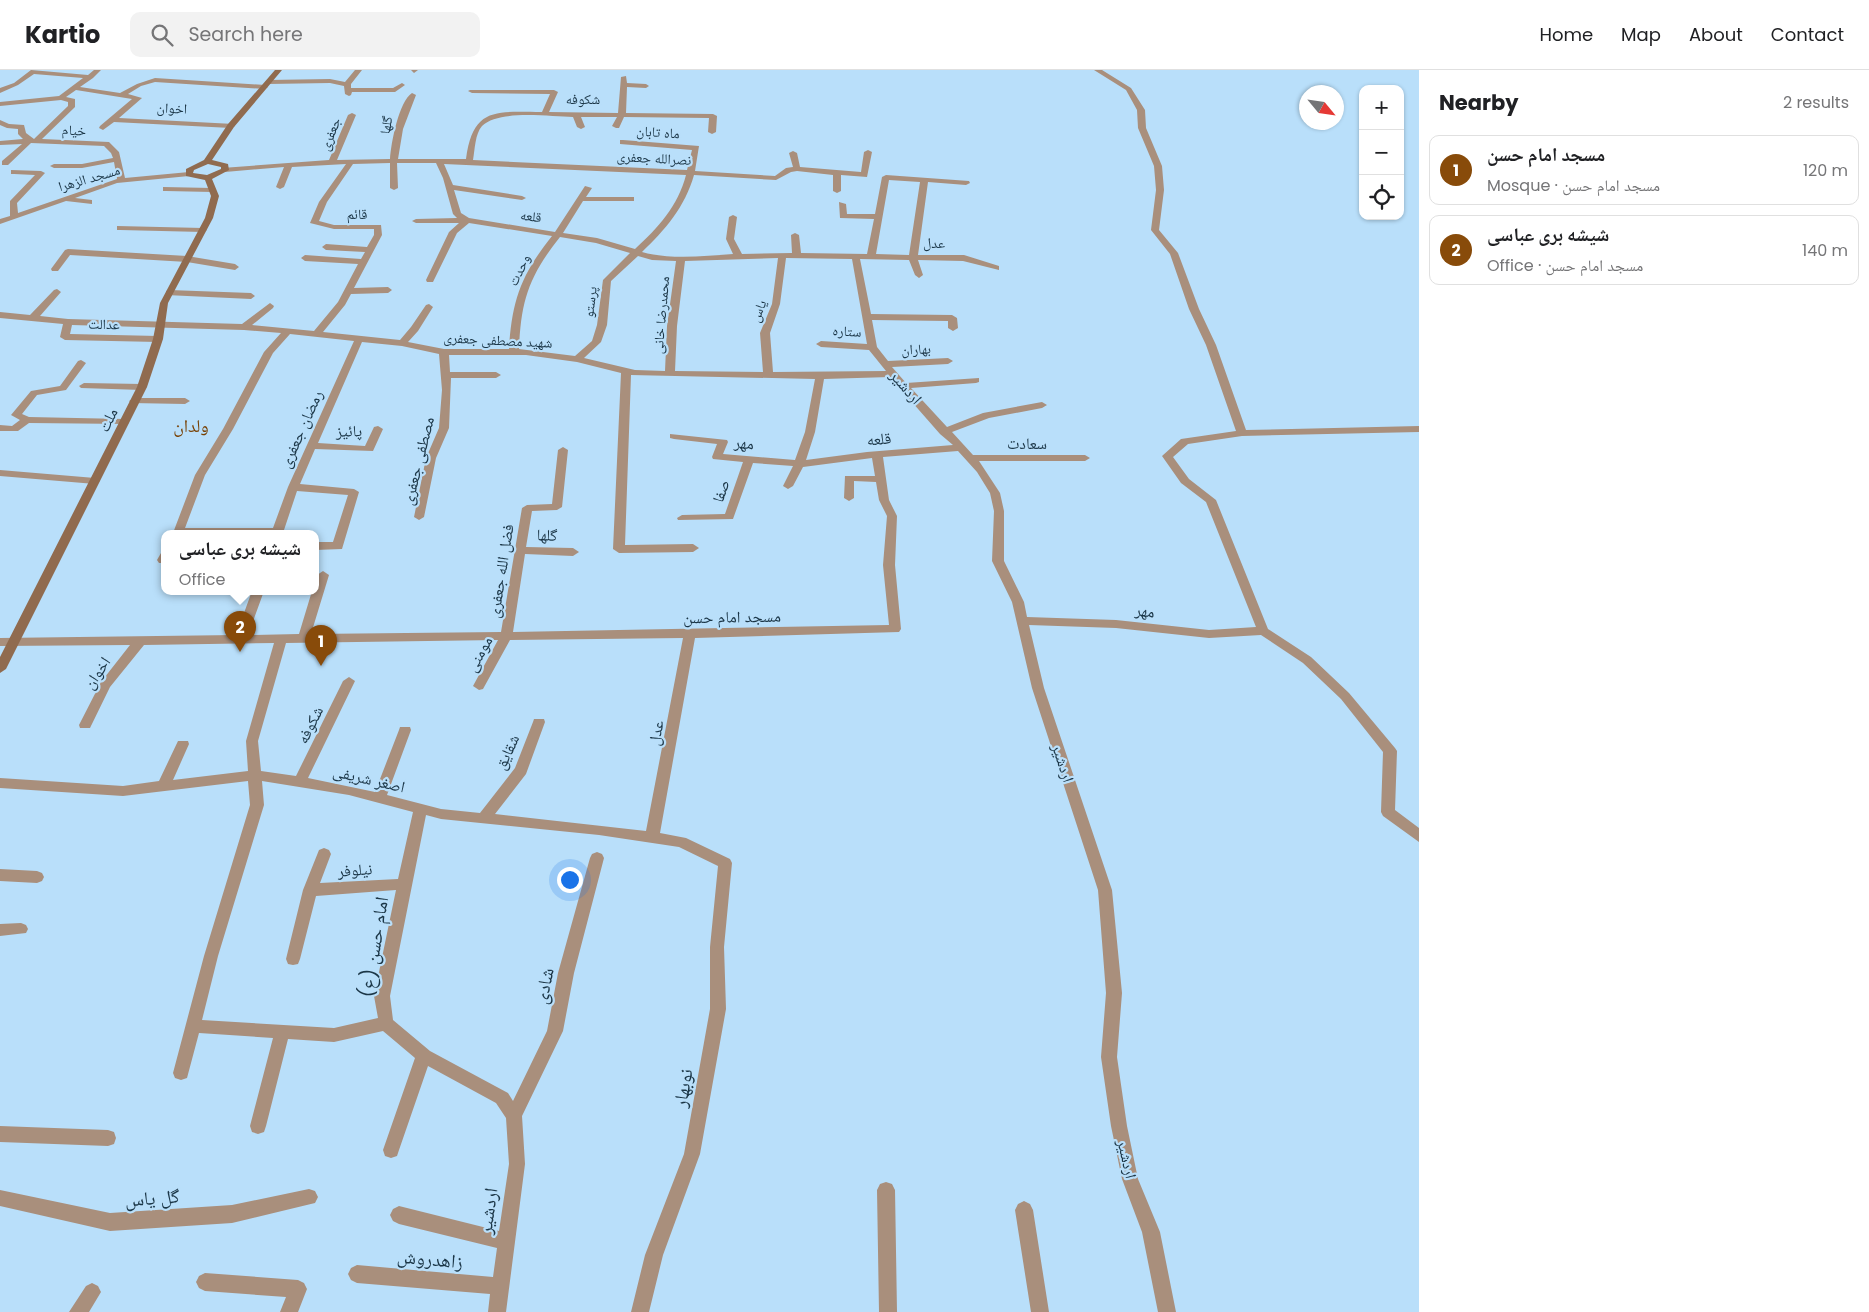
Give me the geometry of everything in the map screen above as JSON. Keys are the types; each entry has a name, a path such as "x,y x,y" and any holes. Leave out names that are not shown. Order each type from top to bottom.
{"street":[{"path":"62,98 98,70"},
{"path":"207,162 231,126 280,70"},
{"path":"317,81 324,70"},
{"path":"348,89 359,70"},
{"path":"1098,70 1129,89 1140,110 1142,128 1158,166 1160,190 1155,230 1174,253 1194,310 1211,345 1242,433"},
{"path":"0,91 34,71 91,77"},
{"path":"43,81 53,74"},
{"path":"120,96 139,85 155,80 266,85 317,81 348,89 396,90 402,85"},
{"path":"616,126 622,114 624,81 646,86"},
{"path":"74,88 138,98 103,128"},
{"path":"472,91 554,92 545,114"},
{"name":"گلها","path":"394,188 392,162 403,112 412,95"},
{"path":"0,104 62,98 72,101 71,107 5,163"},
{"path":"18,102 0,122 21,127 22,134 32,141"},
{"name":"شکوفه","path":"469,163 472,142 479,124 489,117 503,114 714,116 712,132"},
{"path":"576,114 581,127"},
{"name":"جعفری","path":"332,162 352,115"},
{"name":"اخوان","path":"111,120 231,126"},
{"name":"خیام","path":"0,143 32,141 106,144 115,152 117,159"},
{"name":"ماه تابان","path":"623,142 696,148 692,173"},
{"name":"نصرالله جعفری","path":"440,162 776,178 789,170 797,169 864,175 868,152"},
{"path":"793,153 797,169"},
{"path":"54,166 82,166 117,159 122,181"},
{"path":"225,170 225,166 222,164 207,162 190,169 189,174 196,177 208,177 225,170 332,162 440,162 450,187 457,214 467,220 453,232 430,280"},
{"name":"قائم","path":"317,334 348,291 378,236 378,227 334,228 314,223 323,202 351,162"},
{"path":"280,187 289,166"},
{"path":"14,172 41,173 10,202 14,215"},
{"path":"837,172 837,191"},
{"name":"پرستو","path":"577,359 596,342 602,325 607,280 626,264 636,252 655,237 674,214 692,173"},
{"name":"مسجد الزهرا","path":"0,222 14,215 122,181 189,174"},
{"name":"ملت","path":"0,669 142,386 158,339 164,303 209,218 215,196 208,177"},
{"path":"871,258 886,177 966,183"},
{"path":"919,275 913,258 924,180"},
{"path":"450,187 522,198"},
{"name":"وحدت","path":"514,352 515,329 523,288 539,258 558,234 588,188"},
{"path":"166,189 212,190"},
{"path":"64,199 89,202"},
{"path":"581,199 631,199"},
{"path":"842,204 843,216 878,217"},
{"path":"733,217 730,239 739,256"},
{"name":"قلعه","path":"416,221 467,220 597,241 652,257 681,259 739,256 871,258"},
{"path":"120,228 203,230"},
{"path":"795,235 797,256"},
{"path":"326,247 371,250"},
{"path":"55,269 68,252 122,260 187,259 235,267"},
{"name":"یاس","path":"768,375 764,333 776,304 782,256"},
{"path":"305,258 364,262"},
{"name":"اردشیر","path":"856,258 872,347 944,432 981,470 995,493 999,511 998,561 1018,602 1038,688 1105,890 1114,993 1109,1057 1119,1126 1130,1180 1151,1232 1166,1312"},
{"name":"عدل","path":"871,258 964,258 996,268"},
{"name":"محمدرضا خانی","path":"670,373 672,326 681,259"},
{"path":"348,291 388,290"},
{"path":"33,318 57,292"},
{"path":"169,293 251,296"},
{"path":"244,327 270,306"},
{"path":"402,343 429,307"},
{"path":"0,315 68,322 160,324"},
{"path":"866,317 952,318 953,328"},
{"name":"عدالت","path":"68,322 65,337 158,339"},
{"name":"شهید مصطفی جعفری","path":"160,324 244,327 288,331 402,343 444,352 514,352 577,359 626,371 820,376 890,369"},
{"path":"179,530 200,475 228,429 269,352 288,331"},
{"name":"رمضان جعفری","path":"278,530 293,488 359,339"},
{"name":"ستاره","path":"821,344 872,347"},
{"name":"مصطفی جعفری","path":"419,517 431,458 444,428 446,375 444,352"},
{"name":"بهاران","path":"890,369 948,361"},
{"path":"81,363 63,388 34,392 23,403 16,415 27,420 124,422"},
{"path":"626,371 619,549 694,548"},
{"path":"446,375 496,375"},
{"path":"788,486 801,464 808,444 820,376"},
{"path":"904,386 976,380"},
{"path":"84,386 142,386"},
{"path":"134,401 185,401"},
{"path":"944,432 987,415 1042,405"},
{"path":"0,428 14,429 27,420"},
{"name":"پائیز","path":"311,446 369,448 378,429"},
{"path":"1419,430 1242,433 1185,441 1167,456 1185,481 1211,500 1263,630 1307,660 1345,696 1390,751 1388,812 1419,836"},
{"name":"مهر","path":"674,436 723,442 717,457 801,464"},
{"name":"قلعه","path":"801,464 877,454 960,448"},
{"name":"فضل الله جعفری","path":"506,636 527,508 557,506 563,450"},
{"path":"849,498 849,478 881,479 877,454"},
{"name":"سعادت","path":"969,458 1085,458"},
{"name":"صفا","path":"682,518 729,517 749,460"},
{"path":"0,473 95,481"},
{"name":"مسجد امام حسن","path":"0,642 690,634 895,629 889,565 892,516 884,500 881,479"},
{"path":"293,488 354,492 338,546 319,546"},
{"name":"گلها","path":"520,550 573,552"},
{"path":"319,588 323,575"},
{"path":"240,640 257,595"},
{"path":"304,638 317,595"},
{"name":"مهر","path":"1022,621 1116,624 1209,634 1263,630"},
{"name":"عدل","path":"652,838 690,634"},
{"name":"مومنی","path":"479,686 506,636"},
{"path":"182,1073 210,956 258,805 252,741 281,638"},
{"name":"اخوان","path":"85,725 105,685 140,641"},
{"name":"شکوفه","path":"300,782 349,681"},
{"name":"شقایق","path":"484,818 521,770 539,722"},
{"path":"379,798 405,730"},
{"path":"164,786 183,744"},
{"name":"اصغر شریفی","path":"0,783 123,791 255,775 350,790 441,814 681,842 725,863"},
{"name":"امام حسن (ع)","path":"386,1023 382,996 421,809"},
{"path":"293,959 310,890 324,854"},
{"name":"شادی","path":"514,1116 555,1031 566,973 597,858"},
{"name":"نوبهار","path":"640,1312 654,1255 692,1154 718,1009 717,948 725,863"},
{"path":"0,875 37,877"},
{"name":"نیلوفر","path":"310,890 404,884"},
{"path":"0,930 21,930"},
{"path":"193,1026 334,1035 386,1023 424,1056 502,1098 514,1116"},
{"path":"258,1126 282,1032"},
{"path":"391,1150 424,1056"},
{"name":"اردشیر","path":"497,1312 517,1164 514,1116"},
{"path":"0,1134 108,1138"},
{"path":"886,1190 888,1312"},
{"name":"گل یاس","path":"0,1198 110,1222 232,1214 309,1197"},
{"path":"1024,1210 1040,1312"},
{"path":"399,1215 506,1240"},
{"name":"زاهدروش","path":"357,1274 499,1286"},
{"path":"205,1282 298,1289 289,1312"},
{"path":"78,1312 92,1292"}],"place":[{"name":"شیشه بری عباسی","path":"240,652"},
{"name":"مسجد امام حسن","path":"321,666"}],"district":[{"name":"ولدان","path":"191,425"}]}
